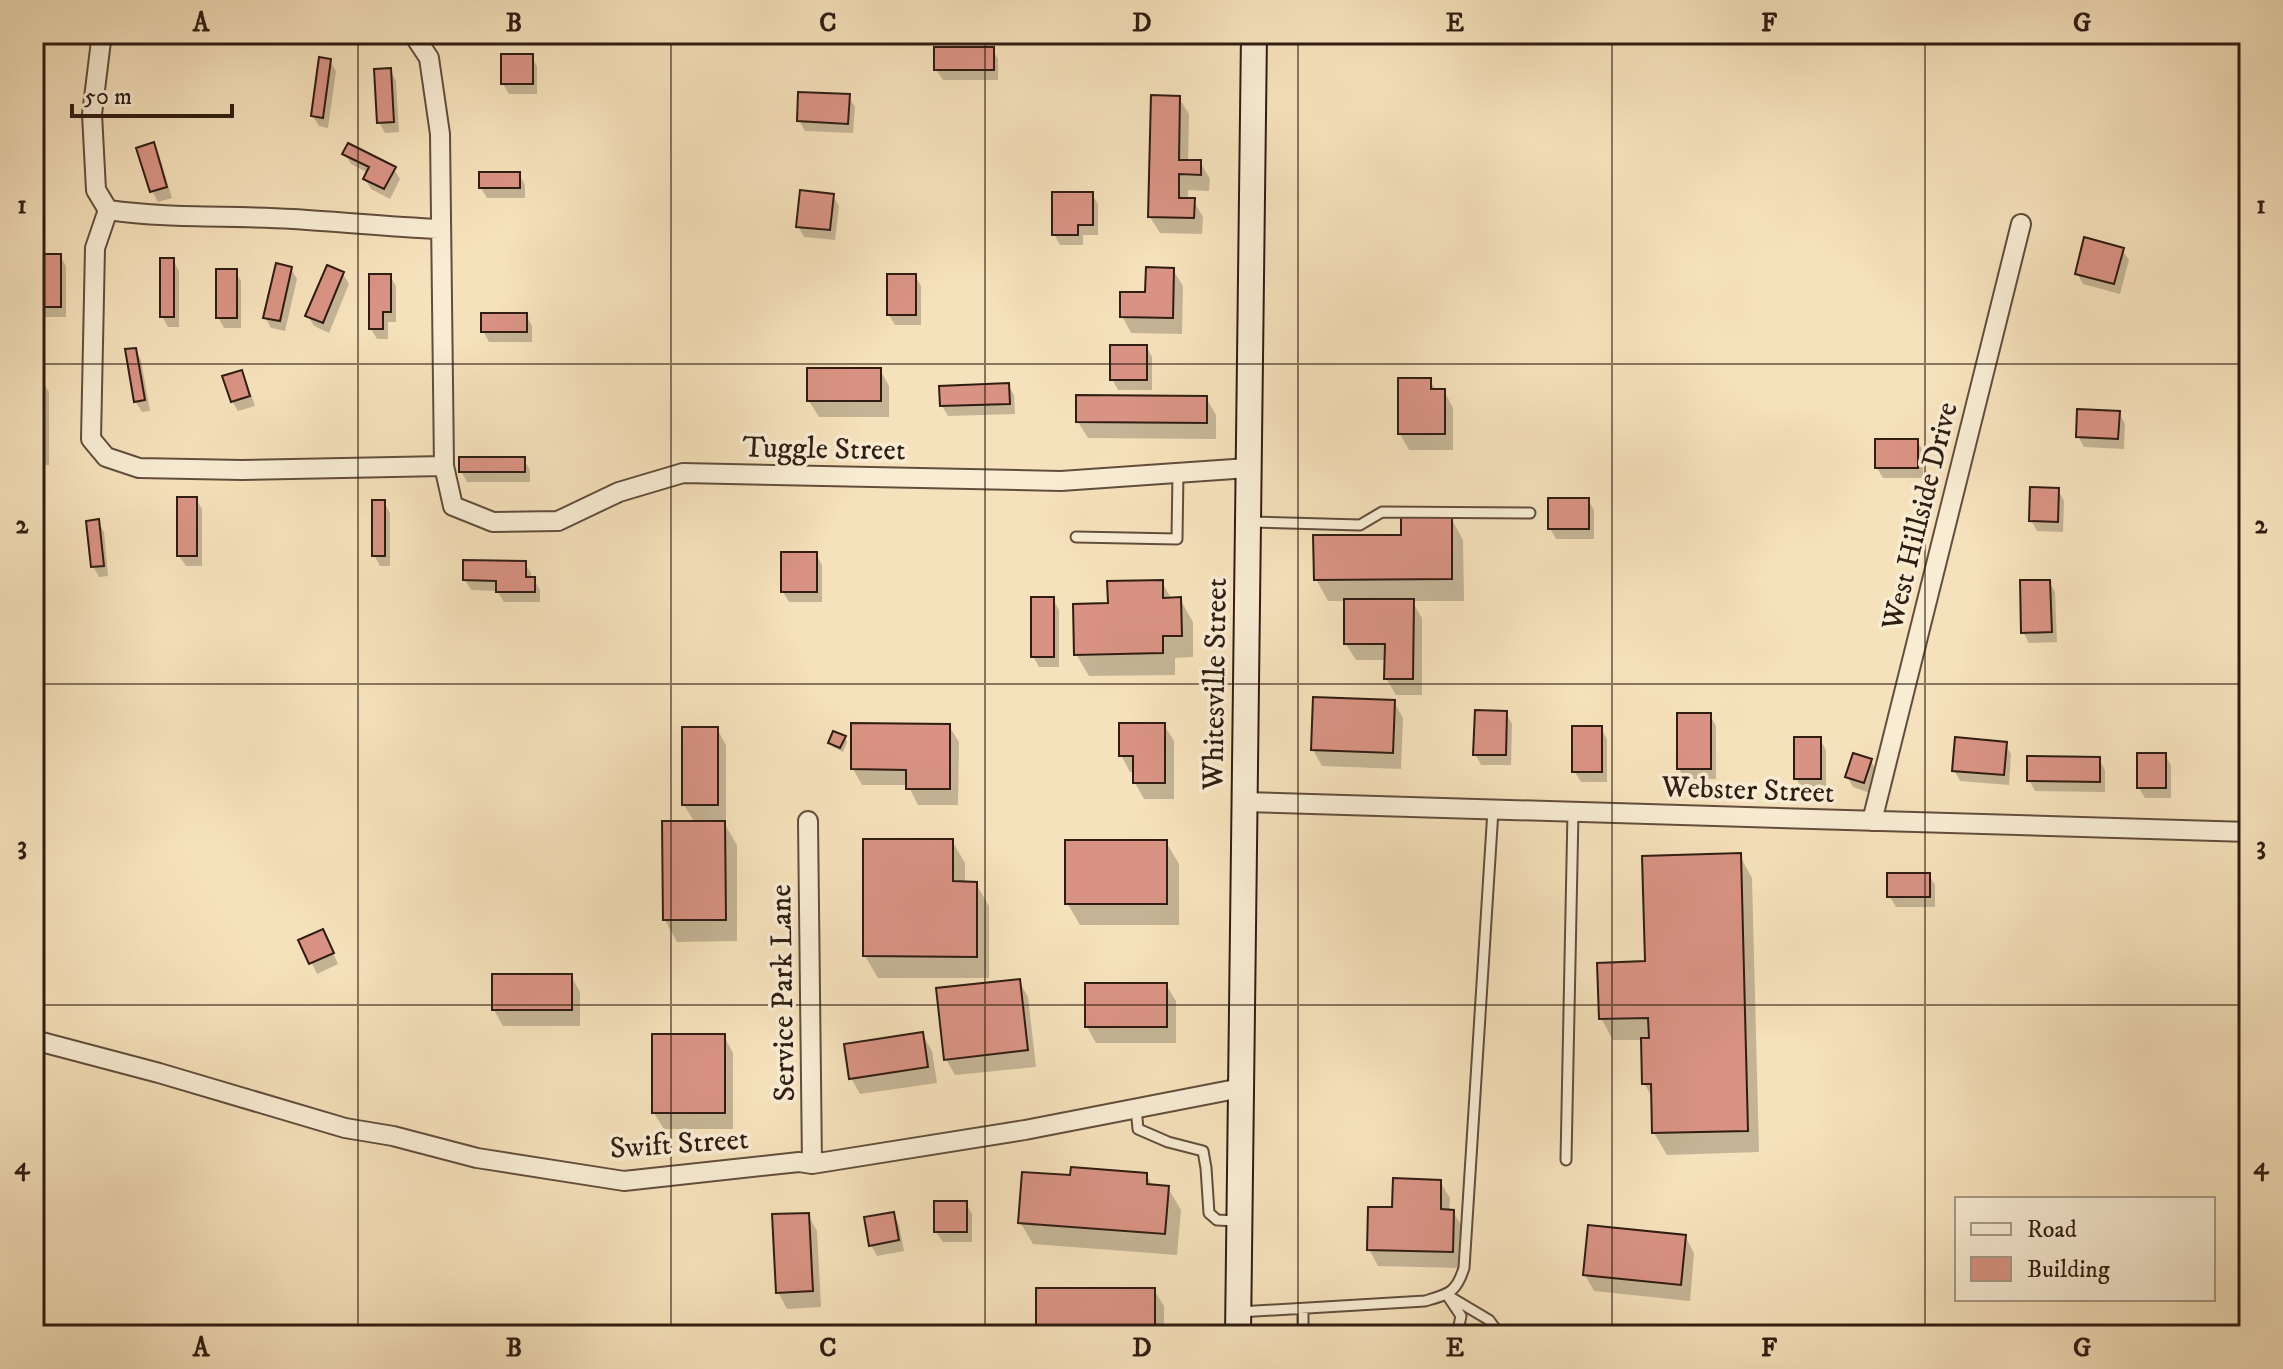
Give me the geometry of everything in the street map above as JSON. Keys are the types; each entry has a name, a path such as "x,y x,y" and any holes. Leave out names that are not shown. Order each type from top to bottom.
{"main road":[{"name":"Whitesville Street","path":"1238,1324 1254,34"}],"street":[{"path":"108,34 101,41 92,114 96,190 108,210 95,248 91,439 106,457 139,468 242,470 444,466"},
{"name":"Tuggle Street","path":"413,34 429,58 440,134 444,466 453,506 493,522 558,521 619,492 683,473 1061,481 1248,468"},
{"path":"108,210 151,216 292,219 440,229"},
{"name":"West Hillside Drive","path":"1872,821 2021,224"},
{"name":"Webster Street","path":"1244,802 2249,832"},
{"name":"Service Park Lane","path":"808,821 812,1164"},
{"name":"Swift Street","path":"34,1040 345,1128 492,1160 624,1181 799,1162 812,1164 1025,1130 1241,1088"}],"lane":[{"path":"1076,537 1177,539 1178,473"},
{"path":"1248,522 1360,525 1382,512 1530,513"},
{"path":"1238,1324 1303,1309 1425,1301 1447,1295 1459,1285 1464,1268 1493,810"},
{"path":"1566,1160 1573,812"},
{"path":"1136,1108 1138,1129 1168,1142 1203,1151 1209,1213 1217,1220 1239,1221"},
{"path":"1447,1295 1461,1316 1457,1335"},
{"path":"1447,1295 1489,1320 1500,1335"},
{"path":"1303,1309 1303,1335"}],"building":[{"path":"934,47 994,47 994,70 934,70"},
{"path":"501,54 533,54 533,84 501,84"},
{"path":"319,57 331,59 323,118 311,116"},
{"path":"391,68 394,122 377,123 374,69"},
{"path":"798,92 850,94 848,124 797,121"},
{"path":"1151,95 1180,96 1179,160 1201,160 1201,175 1179,174 1179,198 1195,198 1194,218 1148,217"},
{"path":"154,142 167,187 150,192 136,148"},
{"path":"348,143 396,167 384,189 363,179 369,167 342,154"},
{"path":"479,172 520,172 520,188 479,188"},
{"path":"800,190 834,194 830,230 796,227"},
{"path":"1052,192 1093,192 1093,225 1078,225 1078,235 1052,235"},
{"path":"2084,237 2124,248 2114,284 2075,274"},
{"path":"44,254 61,254 61,307 34,307 34,280 44,280"},
{"path":"160,258 174,258 174,317 160,317"},
{"path":"276,263 292,267 280,321 263,318"},
{"path":"327,265 344,272 323,323 305,316"},
{"path":"1146,267 1174,268 1173,318 1120,317 1120,292 1145,292"},
{"path":"216,269 237,269 237,318 216,318"},
{"path":"369,274 391,274 391,312 383,312 383,329 369,329"},
{"path":"887,274 916,274 916,315 887,315"},
{"path":"481,313 527,313 527,332 481,332"},
{"path":"1110,345 1147,345 1147,380 1110,380"},
{"path":"136,348 145,400 134,402 125,349"},
{"path":"807,368 881,368 881,401 807,401"},
{"path":"242,370 250,396 231,402 222,376"},
{"path":"1398,378 1431,378 1431,389 1445,389 1445,434 1398,434"},
{"path":"34,380 44,380 44,455 34,455"},
{"path":"1009,383 1010,404 940,406 939,386"},
{"path":"1076,395 1207,396 1207,423 1076,422"},
{"path":"2077,409 2120,411 2118,439 2076,437"},
{"path":"1875,439 1918,439 1918,468 1875,468"},
{"path":"459,457 525,457 525,472 459,472"},
{"path":"2030,487 2059,488 2058,522 2029,521"},
{"path":"177,497 197,497 197,556 177,556"},
{"path":"1548,498 1589,498 1589,529 1548,529"},
{"path":"372,500 385,500 385,556 372,556"},
{"path":"1401,516 1452,516 1452,579 1314,580 1313,535 1401,535"},
{"path":"99,519 104,566 91,567 86,521"},
{"path":"781,552 817,552 817,592 781,592"},
{"path":"463,560 526,561 526,577 535,577 535,592 496,592 496,581 463,580"},
{"path":"1163,580 1163,598 1181,597 1182,636 1163,636 1163,653 1074,655 1073,604 1108,603 1107,581"},
{"path":"2020,580 2050,580 2052,632 2021,633"},
{"path":"1031,597 1054,597 1054,657 1031,657"},
{"path":"1344,599 1414,599 1413,679 1384,679 1385,644 1344,644"},
{"path":"1313,697 1395,700 1393,753 1311,750"},
{"path":"1475,710 1507,711 1506,755 1473,755"},
{"path":"1677,713 1711,713 1711,769 1677,769"},
{"path":"851,723 950,724 950,789 906,789 906,770 851,769"},
{"path":"1119,723 1165,723 1165,783 1133,783 1133,756 1119,756"},
{"path":"1572,726 1602,726 1602,772 1572,772"},
{"path":"682,727 718,727 718,805 682,805"},
{"path":"833,731 846,736 840,748 828,743"},
{"path":"1794,737 1821,737 1821,779 1794,779"},
{"path":"1955,737 2007,742 2004,775 1952,771"},
{"path":"1853,753 1872,759 1864,783 1845,777"},
{"path":"2137,753 2166,753 2166,788 2137,788"},
{"path":"2027,756 2100,757 2100,782 2027,781"},
{"path":"662,821 725,821 726,920 663,920"},
{"path":"863,839 953,839 953,881 977,882 977,957 863,956"},
{"path":"1065,840 1167,840 1167,904 1065,904"},
{"path":"1741,853 1748,1131 1652,1133 1651,1084 1642,1084 1641,1038 1649,1038 1648,1018 1599,1019 1597,963 1645,961 1642,856"},
{"path":"1887,873 1930,873 1930,897 1887,897"},
{"path":"323,929 334,953 309,964 298,940"},
{"path":"492,974 572,974 572,1010 492,1010"},
{"path":"1020,979 1028,1050 944,1060 936,988"},
{"path":"1085,983 1167,983 1167,1027 1085,1027"},
{"path":"923,1032 928,1067 849,1079 844,1044"},
{"path":"652,1034 725,1034 725,1113 652,1113"},
{"path":"1071,1167 1147,1173 1147,1184 1169,1186 1165,1234 1018,1223 1022,1172 1070,1175"},
{"path":"1393,1178 1441,1180 1441,1209 1454,1210 1453,1252 1367,1250 1368,1207 1392,1207"},
{"path":"934,1201 967,1201 967,1232 934,1232"},
{"path":"894,1212 899,1240 869,1246 864,1217"},
{"path":"809,1213 813,1291 776,1293 772,1214"},
{"path":"1588,1225 1686,1235 1681,1285 1583,1275"},
{"path":"1036,1288 1155,1288 1155,1331 1036,1331"}]}
